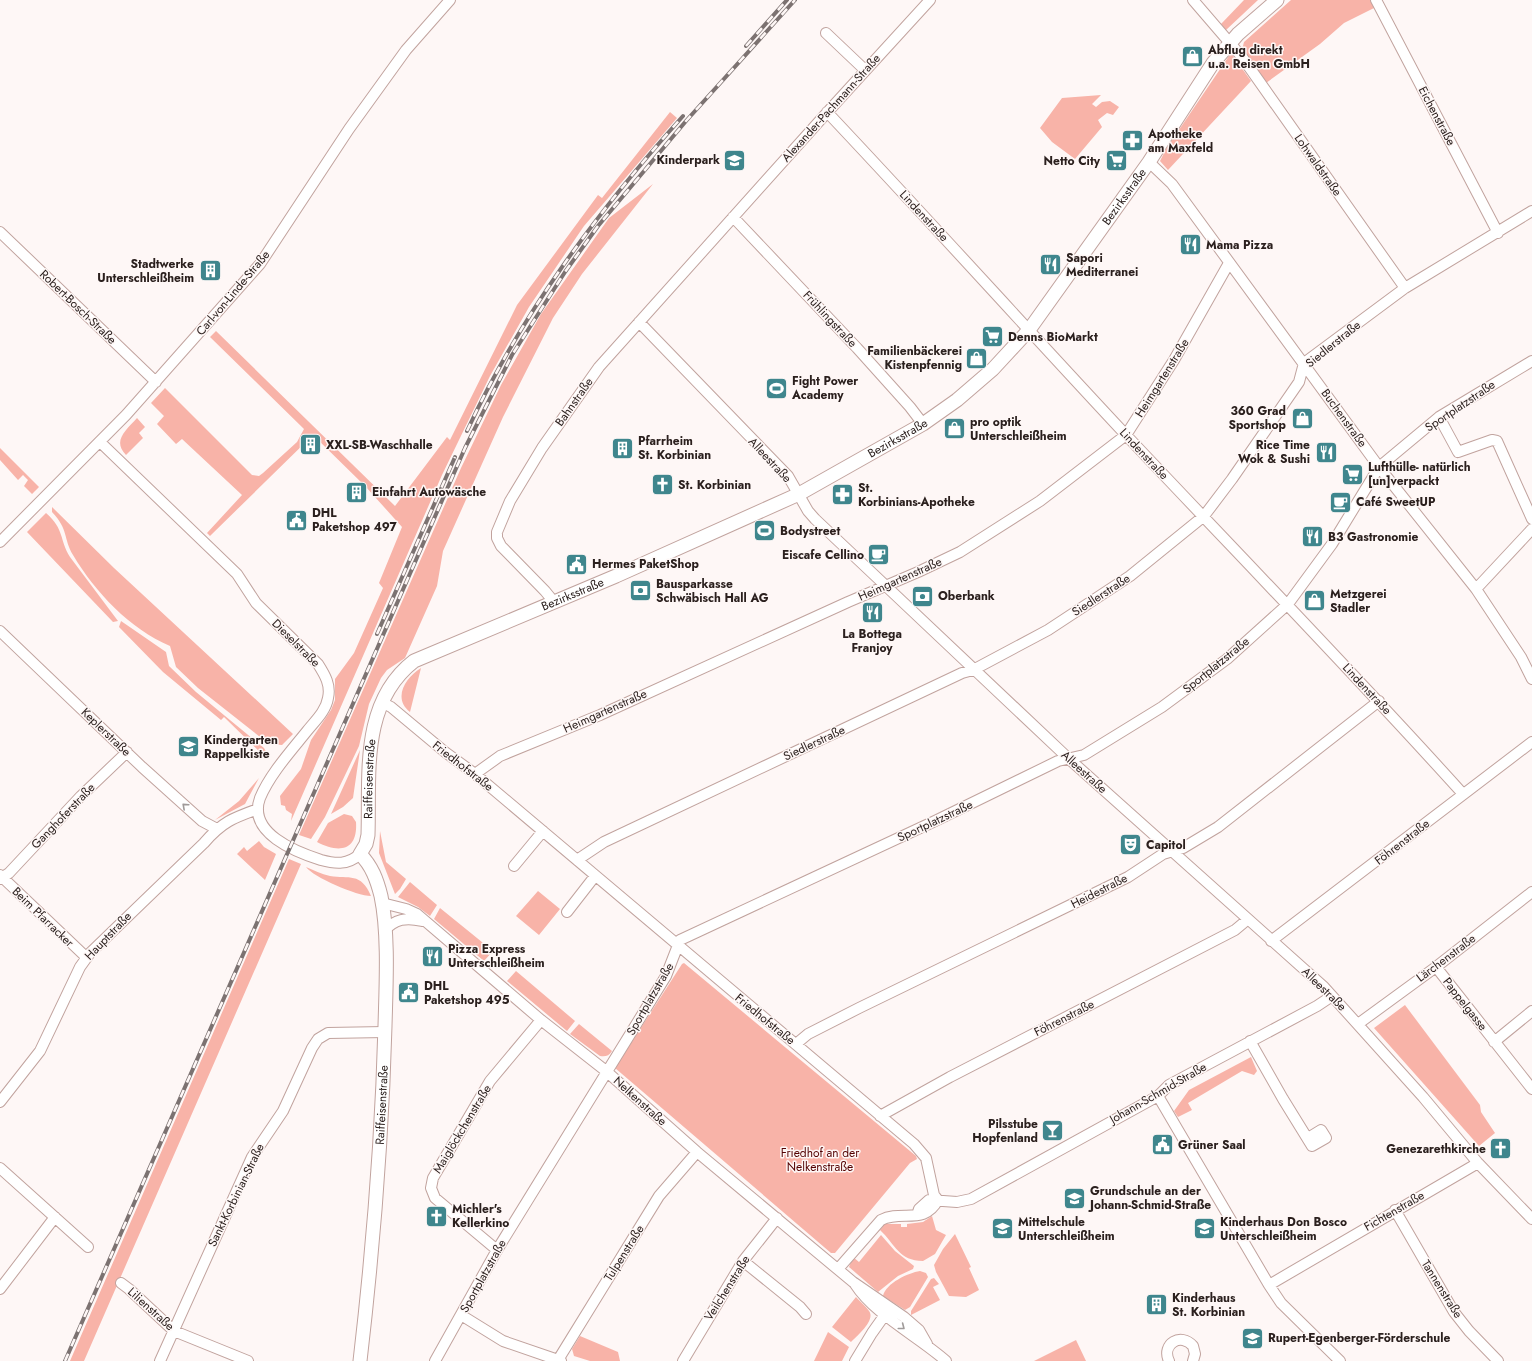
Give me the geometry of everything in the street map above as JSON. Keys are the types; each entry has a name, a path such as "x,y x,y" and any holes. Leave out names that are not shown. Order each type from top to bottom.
{"street":[{"name":"Carl-von-Linde-Straße","path":"0,542 100,442 156,382 260,264 348,129 406,50 450,0"},
{"name":"Alexander-Pachmann-Straße","path":"733,217 864,70 930,0"},
{"name":"Lohwaldstraße","path":"1193,0 1242,57 1405,288"},
{"name":"Bezirksstraße","path":"382,703 397,676 414,661 554,602 798,494 923,424 969,391 1011,352 1029,330 1149,162 1200,82 1229,43 1277,0"},
{"name":"Eichenstraße","path":"1376,0 1498,233"},
{"path":"826,33 864,70"},
{"name":"Lindenstraße","path":"827,112 916,206 1126,435 1288,604 1463,794"},
{"name":"Buchenstraße","path":"1149,162 1172,184 1379,467 1476,589 1521,657 1532,680"},
{"name":"Siedlerstraße","path":"577,860 604,842 962,673 973,670 1048,630 1130,576 1204,516 1232,480 1299,382 1304,364 1405,288 1532,211"},
{"name":"Bahnstraße","path":"554,602 501,546 497,538 497,532 510,501 542,448 599,367 733,217"},
{"name":"Frühlingstraße","path":"733,217 857,348 910,407 923,424"},
{"name":"Robert-Bosch-Straße","path":"0,232 156,382"},
{"name":"Heimgartenstraße","path":"475,774 500,756 600,714 848,602 886,587 960,552 1040,501 1126,435 1174,360 1229,263"},
{"name":"Alleestraße","path":"639,322 788,476 808,511 815,519 973,670 1068,758 1332,996 1478,1163 1532,1220"},
{"name":"Sportplatzstraße","path":"435,1361 497,1250 666,976 679,946 680,940 1058,761 1084,755 1162,707 1227,659 1288,604 1332,544 1379,467 1439,417 1532,361"},
{"path":"1439,417 1458,452 1492,440 1496,441 1532,519"},
{"name":"Dieselstraße","path":"100,442 237,574 256,603 318,664 326,675 329,687 326,705 273,776 260,799 258,809"},
{"path":"1476,589 1532,529"},
{"name":"Keplerstraße","path":"0,631 202,821 217,828"},
{"name":"Heidestraße","path":"796,1044 808,1034 856,1009 1128,877 1163,854 1183,848 1218,827 1378,701"},
{"name":"Friedhofstraße","path":"382,703 391,707 444,752 475,774 921,1150 928,1167 934,1195 938,1200"},
{"name":"Raiffeisenstraße","path":"360,1361 376,1197 386,989 382,902 374,873 360,854 366,844 368,835 367,791 370,752 374,730 382,703"},
{"name":"Föhrenstraße","path":"1271,941 1532,742"},
{"name":"Ganghoferstraße","path":"1,877 127,752"},
{"path":"258,809 263,827 276,840 317,859 332,863 344,863 353,861 360,854"},
{"name":"Hauptstraße","path":"0,1102 40,1051 86,957 204,843 217,828 227,821 258,809"},
{"path":"514,866 543,831"},
{"path":"567,912 595,876"},
{"name":"Beim Pfarracker","path":"1,877 86,957"},
{"name":"Lärchenstraße","path":"1358,1024 1436,967 1532,892"},
{"name":"Nelkenstraße","path":"382,902 406,909 416,914 426,922 541,1020 606,1071 697,1152 888,1311 919,1330 927,1344 946,1361"},
{"path":"384,931 391,923 402,919 412,918 426,922"},
{"name":"Föhrenstraße","path":"880,1116 960,1072 1235,930 1247,920"},
{"name":"Pappelgasse","path":"1436,967 1532,1089"},
{"name":"Johann-Schmid-Straße","path":"938,1200 957,1202 970,1199 1158,1096 1169,1085 1317,1006 1332,996"},
{"name":"Pappelgasse","path":"1494,1042 1532,1011"},
{"name":"Maiglöckchenstraße","path":"497,1250 435,1198 431,1188 433,1178 490,1081 541,1020"},
{"name":"Sankt-Korbinian-Straße","path":"160,1361 215,1236 252,1157 283,1111 312,1048 318,1039 328,1033 384,1032"},
{"path":"1250,1041 1282,1099 1308,1138"},
{"path":"1158,1096 1281,1303 1340,1361"},
{"name":"Tulpenstraße","path":"560,1361 659,1196 697,1152"},
{"name":"Fichtenstraße","path":"1269,1285 1395,1210 1478,1163"},
{"path":"0,1168 88,1247"},
{"path":"838,1269 881,1220 888,1217 924,1215 938,1200"},
{"name":"Tannenstraße","path":"1395,1210 1454,1312 1468,1331 1498,1361"},
{"path":"0,1289 55,1217"},
{"name":"Veilchenstraße","path":"683,1361 743,1261 777,1218"},
{"path":"743,1261 800,1307 806,1314"},
{"name":"Lilienstraße","path":"121,1283 174,1332 248,1361"},
{"path":"855,1361 888,1311"},
{"path":"461,1315 503,1341 560,1361"},
{"path":"1169,1361 1166,1355 1169,1345 1182,1339 1186,1340 1193,1346 1195,1354 1193,1361"}],"green space":[{"path":"1244,0 1258,0 1226,30 1221,24"},
{"path":"1291,0 1370,0 1374,8 1344,23 1320,44 1266,83 1242,50 1244,42"},
{"path":"1231,53 1251,81 1168,170 1160,161 1166,149"},
{"path":"1101,95 1092,104 1096,107 1102,102 1110,101 1119,107 1113,115 1107,113 1098,120 1102,127 1075,159 1052,142 1040,128 1062,98"},
{"path":"670,112 677,118 584,226 529,307 490,376 442,475 291,821 292,814 286,810 285,806 281,805 280,796 301,769 311,740 331,710 335,700 335,679 354,653 383,588 379,583 402,527 366,487 313,435 210,536 207,533 242,495 182,439 176,444 157,424 164,416 151,403 165,388 252,475 259,476 297,442 304,429 210,337 216,331 395,506 447,437 450,440 517,305 598,195 602,198"},
{"path":"653,184 582,274 553,318 503,417 443,551 437,586 405,658 387,670 381,678 369,704 359,746 325,817 311,839 299,835 461,468 501,385 541,314 609,218"},
{"path":"137,418 145,427 139,433 143,438 126,455 120,445 120,440 125,431"},
{"path":"0,448 39,487 32,494 24,486 28,480 23,475 18,480 0,460"},
{"path":"52,507 114,568 293,734 282,745 269,744 198,688 176,667 170,646 141,630 103,596 73,555 61,524 52,512"},
{"path":"46,513 59,530 70,557 118,621 113,622 27,532"},
{"path":"121,621 166,652 169,666 196,692 264,748 269,757 267,759 224,717 221,720 163,672 119,627"},
{"path":"421,668 410,712 402,700 403,688 410,677"},
{"path":"360,750 353,798 343,807 331,814"},
{"path":"259,778 245,804 215,820 239,801"},
{"path":"344,814 352,816 356,822 356,832 354,839 350,844 345,847 332,848 317,842 328,823"},
{"path":"380,831 386,862 406,879 395,894 379,853"},
{"path":"259,841 264,847 276,854 265,880 237,854 244,847 247,851"},
{"path":"289,859 301,864 84,1361 70,1361"},
{"path":"306,867 330,876 349,877 359,880 367,888 371,896 356,893 326,881"},
{"path":"410,882 437,905 430,916 418,907 398,897"},
{"path":"538,891 560,909 539,935 516,916"},
{"path":"440,908 493,951 484,961 434,919"},
{"name":"Friedhof an der Nelkenstraße","path":"684,963 916,1156 917,1159 910,1163 835,1253 831,1253 615,1068"},
{"path":"516,971 575,1021 567,1031 507,981"},
{"path":"1405,1005 1480,1105 1481,1112 1495,1133 1479,1146 1374,1028"},
{"path":"579,1024 612,1051 611,1053 607,1056 600,1056 570,1034"},
{"path":"1251,1057 1257,1071 1254,1075 1242,1071 1188,1103 1192,1110 1178,1117 1174,1111 1189,1090"},
{"path":"932,1216 936,1230 946,1235 935,1254 923,1261 908,1258 903,1255 880,1230 885,1224 901,1224 901,1227 907,1227 907,1224 923,1222"},
{"path":"955,1234 971,1267 969,1268 979,1290 966,1297 949,1296 936,1272 934,1265 943,1249"},
{"path":"881,1235 895,1251 914,1266 913,1269 898,1276 878,1292 849,1267 853,1257 859,1262"},
{"path":"920,1271 926,1273 928,1277 910,1307 905,1310 883,1296 888,1287 898,1279"},
{"path":"934,1278 939,1284 933,1287 940,1300 911,1315 911,1311 931,1279"},
{"path":"856,1297 868,1309 870,1319 865,1328 851,1342 832,1327"},
{"path":"828,1332 849,1347 842,1361 814,1361"},
{"path":"580,1336 618,1352 620,1361 590,1361 574,1356 572,1349"},
{"path":"1076,1340 1086,1361 1034,1361"}],"railway":[{"path":"746,46 787,0"},
{"path":"65,1361 465,448 512,355 565,272 598,226 686,121 795,0"},
{"path":"467,431 488,388 536,305 591,227 651,152 683,116"},
{"path":"377,634 455,457"}],"place":[{"name":"Abflug direkt u.a. Reisen GmbH","path":"1192,57"},
{"name":"Apotheke am Maxfeld","path":"1133,141"},
{"name":"Kinderpark","path":"735,160"},
{"name":"Netto City","path":"1116,161"},
{"name":"Mama Pizza","path":"1190,245"},
{"name":"Sapori Mediterranei","path":"1050,265"},
{"name":"Stadtwerke Unterschleißheim","path":"210,271"},
{"name":"Denns BioMarkt","path":"992,337"},
{"name":"Familienbäckerei Kistenpfennig","path":"977,358"},
{"name":"Fight Power Academy","path":"776,388"},
{"name":"360 Grad Sportshop","path":"1302,418"},
{"name":"pro optik Unterschleißheim","path":"955,429"},
{"name":"XXL-SB-Waschhalle","path":"310,445"},
{"name":"Pfarrheim St. Korbinian","path":"622,448"},
{"name":"Rice Time Wok & Sushi","path":"1326,452"},
{"name":"Lufthülle- natürlich [un]verpackt","path":"1353,474"},
{"name":"St. Korbinian","path":"663,485"},
{"name":"Einfahrt Autowäsche","path":"356,492"},
{"name":"St. Korbinians-Apotheke","path":"843,495"},
{"name":"Café SweetUP","path":"1341,502"},
{"name":"DHL Paketshop 497","path":"297,520"},
{"name":"Bodystreet","path":"764,531"},
{"name":"B3 Gastronomie","path":"1312,537"},
{"name":"Eiscafe Cellino","path":"879,555"},
{"name":"Hermes PaketShop","path":"577,564"},
{"name":"Bausparkasse Schwäbisch Hall AG","path":"641,591"},
{"name":"Oberbank","path":"923,596"},
{"name":"Metzgerei Stadler","path":"1315,601"},
{"name":"La Bottega Franjoy","path":"872,613"},
{"name":"Kindergarten Rappelkiste","path":"189,747"},
{"name":"Capitol","path":"1130,845"},
{"name":"Pizza Express Unterschleißheim","path":"432,956"},
{"name":"DHL Paketshop 495","path":"408,993"},
{"name":"Pilsstube Hopfenland","path":"1053,1131"},
{"name":"Grüner Saal","path":"1162,1145"},
{"name":"Genezarethkirche","path":"1501,1149"},
{"name":"Grundschule an der Johann-Schmid-Straße","path":"1074,1198"},
{"name":"Michler's Kellerkino","path":"436,1216"},
{"name":"Mittelschule Unterschleißheim","path":"1002,1229"},
{"name":"Kinderhaus Don Bosco Unterschleißheim","path":"1204,1229"},
{"name":"Kinderhaus St. Korbinian","path":"1157,1305"},
{"name":"Rupert-Egenberger-Förderschule","path":"1252,1338"}]}
